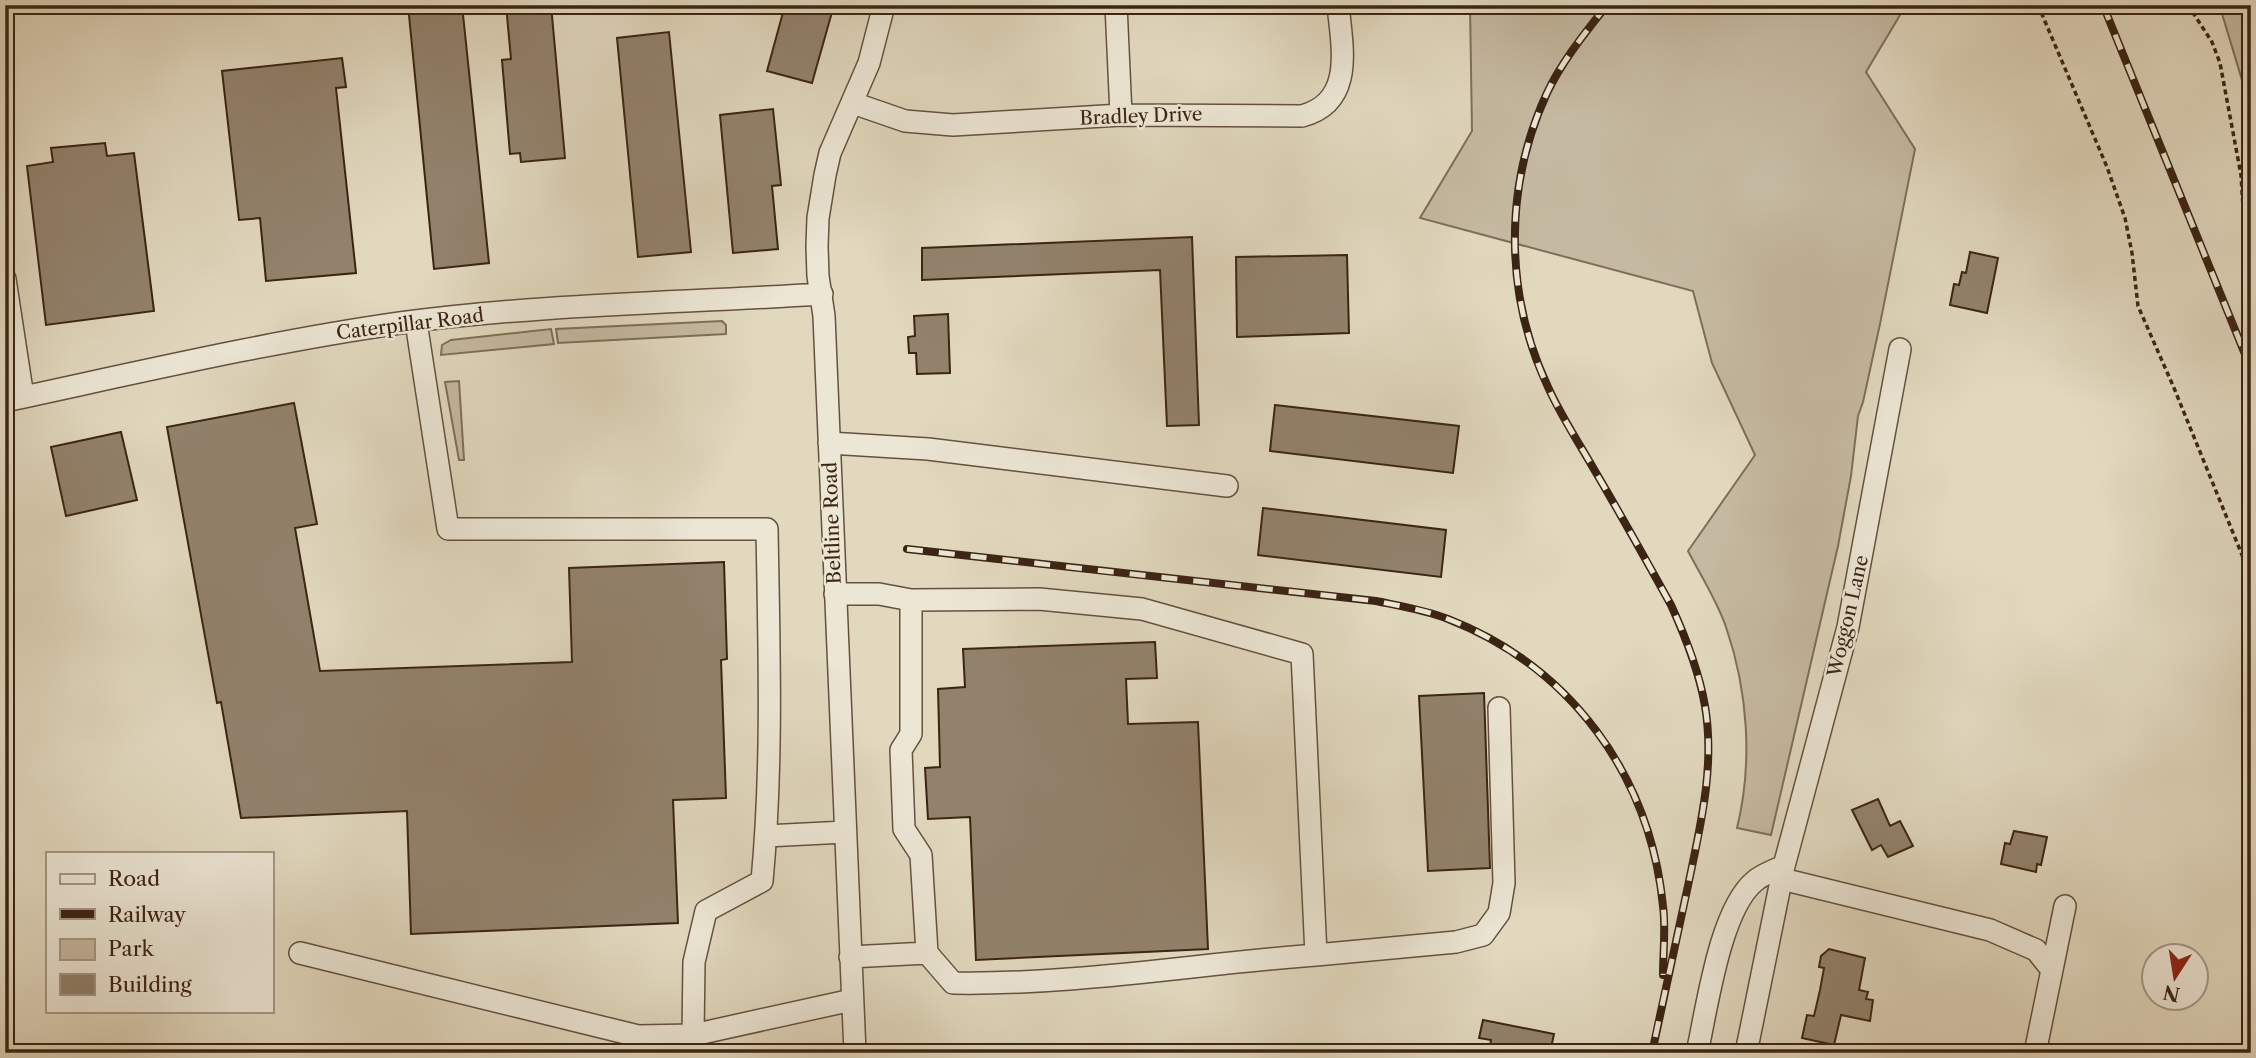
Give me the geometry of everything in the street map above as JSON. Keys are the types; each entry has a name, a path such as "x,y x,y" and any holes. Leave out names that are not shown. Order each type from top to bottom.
{"street":[{"name":"Beltline Road","path":"855,1053 822,294 818,276 818,219 830,153 869,63 884,5"},
{"path":"1116,5 1121,115"},
{"name":"Bradley Drive","path":"853,103 921,124 953,125 1121,115 1246,114 1285,117 1311,114 1332,98 1341,76 1342,49 1338,5"},
{"path":"5,279 14,399"},
{"name":"Caterpillar Road","path":"14,399 266,345 416,322 611,304 822,294"},
{"path":"416,322 448,529 767,529 769,646 766,836 762,881 706,911 694,962 693,1035"},
{"name":"Woggon Lane","path":"1745,1053 1783,873 1848,627 1900,349"},
{"path":"829,443 928,449 1227,486"},
{"path":"835,594 879,594 911,600 1039,599 1142,609 1302,654 1316,955"},
{"path":"911,600 911,734 901,750 904,829 921,855 927,953 953,983 1015,984 1178,970 1228,962 1456,942 1483,935 1499,913 1504,883 1499,708"},
{"path":"766,836 845,832"},
{"path":"1697,1053 1718,959 1735,905 1755,881 1783,873 1990,930 2036,950 2052,970"},
{"path":"2035,1053 2065,906"},
{"path":"300,953 638,1035 693,1035 852,1000"},
{"path":"850,957 927,953"}],"path":[{"path":"2038,5 2108,167 2125,218 2138,306 2175,388 2251,576"},
{"path":"2188,5 2212,42 2220,63 2241,175 2244,223 2251,264"}],"green space":[{"path":"1470,5 1906,5 1866,72 1915,149 1880,324 1858,416 1851,476 1838,546 1771,835 1737,828 1746,753 1746,727 1739,676 1722,617 1688,551 1755,455 1712,363 1693,291 1420,218 1472,131"},
{"path":"2219,5 2251,5 2251,110 2223,17"},
{"path":"722,321 726,325 726,334 558,343 556,329"},
{"path":"551,329 554,344 441,355 442,345 451,340"},
{"path":"459,381 464,460 459,460 445,382"}],"building":[{"path":"408,5 462,5 489,263 434,269"},
{"path":"506,5 551,5 565,158 521,162 520,153 510,154 502,60 511,59"},
{"path":"785,5 834,5 812,83 767,71"},
{"path":"669,32 691,252 638,257 617,38"},
{"path":"342,58 346,87 336,88 356,273 266,281 260,218 239,220 222,71"},
{"path":"773,109 781,185 772,186 778,249 733,253 720,115"},
{"path":"105,143 107,156 134,153 154,311 46,325 27,166 53,162 51,148"},
{"path":"1192,237 1199,425 1167,426 1160,270 922,280 922,248"},
{"path":"1970,252 1998,258 1987,313 1950,305 1954,284 1959,285 1962,272 1966,273"},
{"path":"1347,255 1349,333 1237,337 1236,257"},
{"path":"948,314 950,373 917,374 916,353 909,353 908,337 915,336 914,316"},
{"path":"294,403 317,524 295,528 320,671 572,662 569,568 724,562 727,659 721,660 726,798 673,800 678,923 411,934 407,811 241,818 221,702 217,703 167,427"},
{"path":"1275,405 1459,426 1453,473 1270,451"},
{"path":"121,432 137,500 66,516 51,447"},
{"path":"1263,508 1446,530 1441,577 1258,555"},
{"path":"1155,642 1157,678 1126,679 1128,724 1198,722 1208,949 976,960 970,817 928,819 925,768 940,767 938,689 965,687 963,649"},
{"path":"1484,693 1490,868 1428,871 1419,696"},
{"path":"1878,799 1890,826 1900,821 1913,846 1888,857 1881,845 1872,850 1852,810"},
{"path":"2014,831 2047,837 2041,865 2037,864 2036,872 2001,864 2005,843 2010,844"},
{"path":"1829,949 1865,958 1859,990 1868,992 1866,999 1873,1000 1870,1021 1841,1015 1834,1045 1802,1038 1807,1015 1814,1016 1824,968 1819,967 1821,956"},
{"path":"1483,1020 1554,1034 1550,1053 1535,1050 1535,1053 1489,1053 1491,1040 1479,1038"}],"railway":[{"path":"1607,5 1574,47 1547,93 1523,165 1515,240 1523,315 1548,387 1671,605 1691,655 1705,706 1708,750 1702,816 1652,1053"},
{"path":"2103,5 2251,369"},
{"path":"907,549 1376,601 1448,619 1492,640 1532,666 1567,696 1597,731 1622,770 1641,813 1655,858 1664,914 1663,975"}]}
